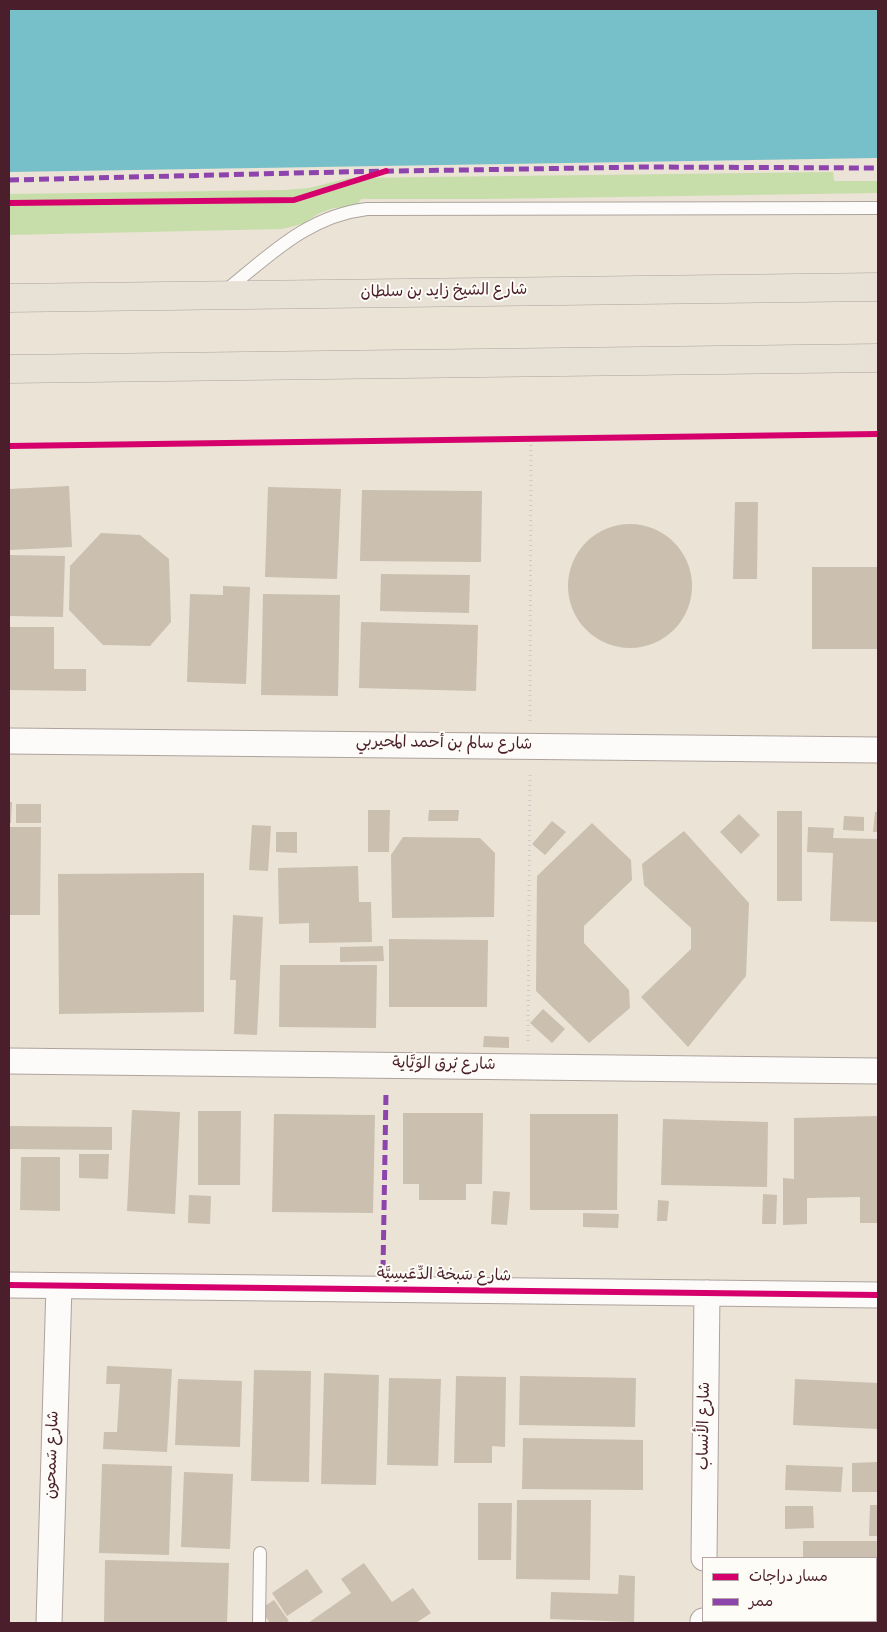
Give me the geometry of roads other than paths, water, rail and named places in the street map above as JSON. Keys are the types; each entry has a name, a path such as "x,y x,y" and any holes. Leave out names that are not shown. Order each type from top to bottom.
{"highway":[{"name":"شارع الشيخ زايد بن سلطان","path":"9,298 878,287"},
{"path":"9,369 878,358"}],"street":[{"name":"شارع سالم بن أحمد المحيربي","path":"9,741 878,750"},
{"name":"شارع بُرق الوَيَّاية","path":"9,1061 878,1071"},
{"name":"شارع سَبخة الدِّعَيسِيَّة","path":"9,1285 878,1294"},
{"name":"شارع سَمحون","path":"50,1623 59,1286"},
{"name":"شارع الأنساب","path":"704,1557 708,1293"}],"lane":[{"path":"219,296 302,231 325,219 350,211 367,209 878,208"},
{"path":"259,1623 260,1553"}],"water":[{"path":"9,9 878,9 878,158 9,172"}]}
